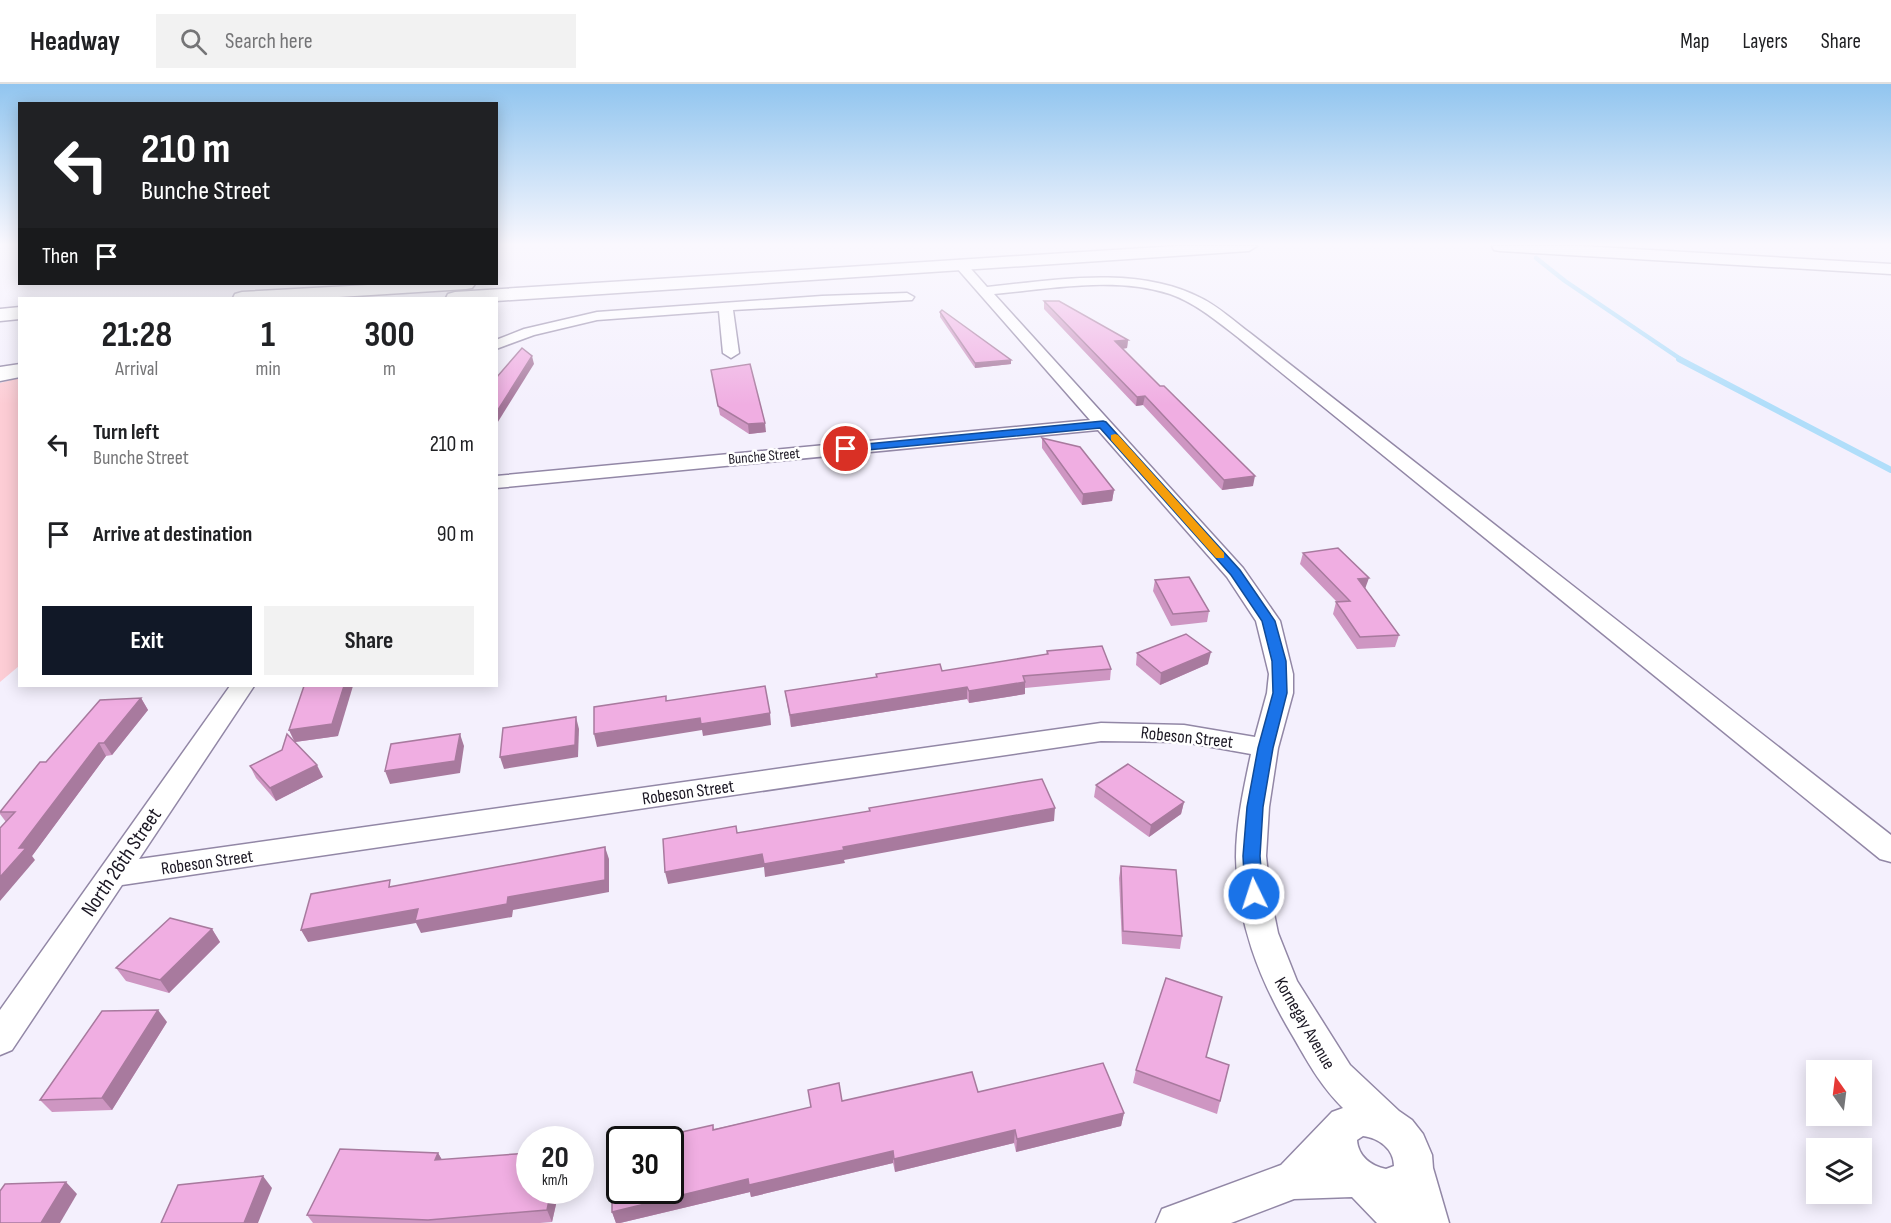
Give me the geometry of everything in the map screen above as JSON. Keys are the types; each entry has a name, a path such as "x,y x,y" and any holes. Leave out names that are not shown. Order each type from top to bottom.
{"highway":[{"path":"0,315 18,313"},
{"path":"0,329 18,327"},
{"path":"0,374 18,370"}],"street":[{"path":"498,344 529,332 586,318 868,299"},
{"name":"Kornegay Avenue","path":"991,299 1235,573 1268,621 1281,674 1280,693 1265,748 1255,807 1251,856 1254,894 1262,933 1282,987 1336,1077 1385,1123"},
{"path":"1193,299 1245,336 1891,851"},
{"path":"726,307 731,353"},
{"name":"Bunche Street","path":"498,482 1103,424"},
{"name":"North 26th Street","path":"0,1039 241,687"},
{"name":"Robeson Street","path":"111,875 1101,732 1170,732 1234,740 1265,748"},
{"name":"Kornegay Avenue","path":"1336,1077 1342,1129"},
{"path":"1294,1180 1352,1120 1362,1118 1385,1123 1395,1129 1412,1153 1414,1169 1429,1223"},
{"path":"1342,1129 1339,1155 1346,1167 1405,1223"},
{"path":"1176,1223 1294,1180 1362,1180 1380,1188 1392,1188 1410,1179 1414,1169"}],"shaded area":[{"path":"18,378 18,667 0,682 0,383"}],"building":[{"path":"1044,301 1059,301 1128,340 1115,341 1255,476 1224,480 1145,396 1137,397"},
{"path":"942,310 1011,360 975,363 940,312"},
{"path":"522,348 532,356 498,410 498,376"},
{"path":"750,364 765,423 748,424 718,406 711,370"},
{"path":"1042,438 1080,447 1114,490 1083,494"},
{"path":"1338,548 1369,578 1358,579 1399,635 1360,637 1336,602 1350,601 1303,553"},
{"path":"1189,577 1209,611 1173,614 1155,580"},
{"path":"1186,634 1211,652 1161,673 1137,653"},
{"path":"1102,646 1111,669 1023,676 1025,682 969,691 967,687 790,715 785,691 877,677 876,674 940,664 942,671 1048,654 1047,651"},
{"path":"765,686 770,713 701,724 700,718 594,734 594,707 666,696 666,701"},
{"path":"304,687 344,687 332,724 289,730"},
{"path":"141,698 104,743 99,743 19,848 26,848 0,877 0,828 15,812 0,812 40,762 46,762 100,700"},
{"path":"576,717 575,745 500,757 503,728"},
{"path":"287,734 317,765 270,788 250,766 282,750"},
{"path":"460,734 455,761 385,771 391,744"},
{"path":"1128,764 1184,802 1151,825 1096,785"},
{"path":"1042,779 1055,808 764,864 762,854 665,872 663,839 736,826 737,833"},
{"path":"605,847 605,880 508,897 507,904 415,921 418,909 301,930 311,894 390,880 389,887"},
{"path":"1121,866 1176,870 1182,936 1123,931"},
{"path":"170,918 212,929 160,980 116,968"},
{"path":"1166,978 1222,997 1206,1057 1229,1065 1220,1101 1136,1070"},
{"path":"158,1010 102,1098 40,1100 102,1011"},
{"path":"1103,1063 1124,1113 1017,1139 1015,1130 894,1159 893,1151 749,1185 748,1179 684,1195 684,1131 713,1125 713,1130 811,1107 808,1090 839,1083 842,1101 972,1072 978,1092"},
{"path":"340,1149 438,1153 435,1160 516,1154 516,1204 548,1204 547,1210 428,1220 307,1215"},
{"path":"263,1176 244,1223 161,1223 178,1185"},
{"path":"66,1182 41,1223 0,1223 0,1191 5,1184"},
{"path":"612,1204 645,1204 612,1212"}],"waterway":[{"path":"1592,299 1682,360"},
{"path":"1679,359 1891,470"}],"slow traffic":[{"path":"1115,437 1220,556"}],"route":[{"path":"846,449 1103,424 1235,573 1262,609 1268,621 1281,674 1280,693 1265,748 1255,807 1251,856 1254,894"}]}
